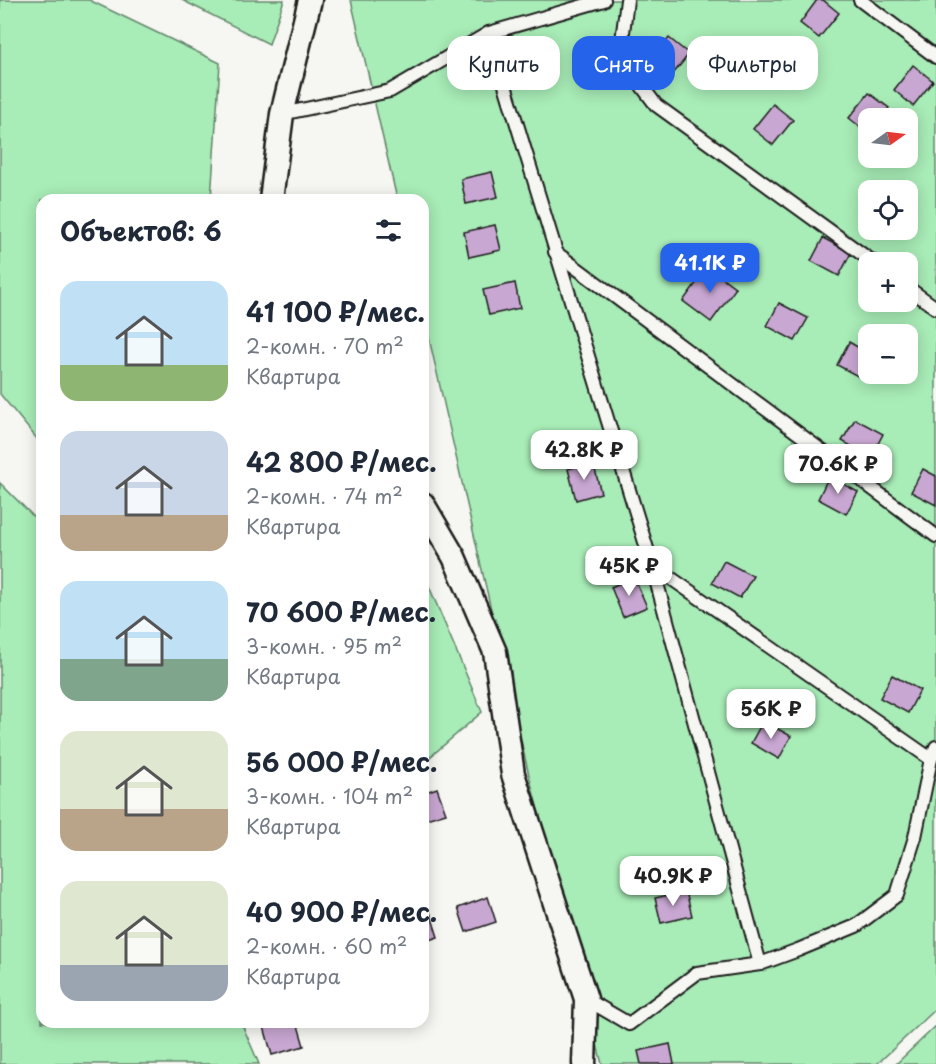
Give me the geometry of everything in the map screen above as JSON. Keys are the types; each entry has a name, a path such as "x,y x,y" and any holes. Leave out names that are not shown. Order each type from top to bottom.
{"street":[{"path":"272,194 282,114 310,0"},
{"path":"429,514 454,557 495,652 513,774 586,999 584,1064"}],"lane":[{"path":"282,114 390,91 489,33 604,0"},
{"path":"627,0 620,57 656,105 859,252"},
{"path":"860,0 936,57"},
{"path":"489,33 652,565 760,964"},
{"path":"555,252 936,536"},
{"path":"918,295 936,308"},
{"path":"652,565 931,759"},
{"path":"586,999 628,1024 697,972 760,964 856,926 897,896 915,837 931,759 936,747"}],"green space":[{"path":"0,0 89,0 220,63 211,194 36,194 36,438 0,394"},
{"path":"182,0 284,0 269,44"},
{"path":"351,0 936,0 936,1009 877,1064 602,1064 528,771 429,338 429,194 396,194"},
{"path":"0,483 36,519 36,1028 244,1028 259,1064 0,1064"},
{"path":"429,586 482,712 429,758"},
{"path":"936,1026 936,1064 896,1064"}],"building":[{"path":"817,0 823,0 839,13 819,38 800,23"},
{"path":"675,43 687,52 687,56 675,72"},
{"path":"913,65 933,81 913,106 894,90"},
{"path":"869,93 889,108 858,108 858,125 849,118"},
{"path":"773,104 793,120 773,145 753,129"},
{"path":"492,172 498,197 466,204 461,179"},
{"path":"495,225 501,250 469,257 464,232"},
{"path":"823,238 851,253 839,276 811,261"},
{"path":"708,267 736,288 711,322 683,301"},
{"path":"515,283 520,308 489,315 483,290"},
{"path":"779,303 808,318 795,341 767,326"},
{"path":"849,342 858,347 858,376 837,365"},
{"path":"855,419 883,434 871,457 842,441"},
{"path":"593,462 601,493 576,500 568,469"},
{"path":"923,469 936,476 936,505 911,492"},
{"path":"829,476 858,492 846,514 818,499"},
{"path":"724,561 753,576 740,598 712,583"},
{"path":"634,577 647,607 623,617 611,587"},
{"path":"892,675 920,690 908,713 880,698"},
{"path":"763,721 791,736 779,759 751,743"},
{"path":"437,788 446,813 429,818 429,791"},
{"path":"686,891 692,916 661,923 655,898"},
{"path":"488,897 496,922 466,932 458,908"},
{"path":"429,912 438,937 429,940"},
{"path":"264,1028 299,1028 304,1046 272,1055"},
{"path":"670,1044 674,1064 641,1064 638,1051"}]}
